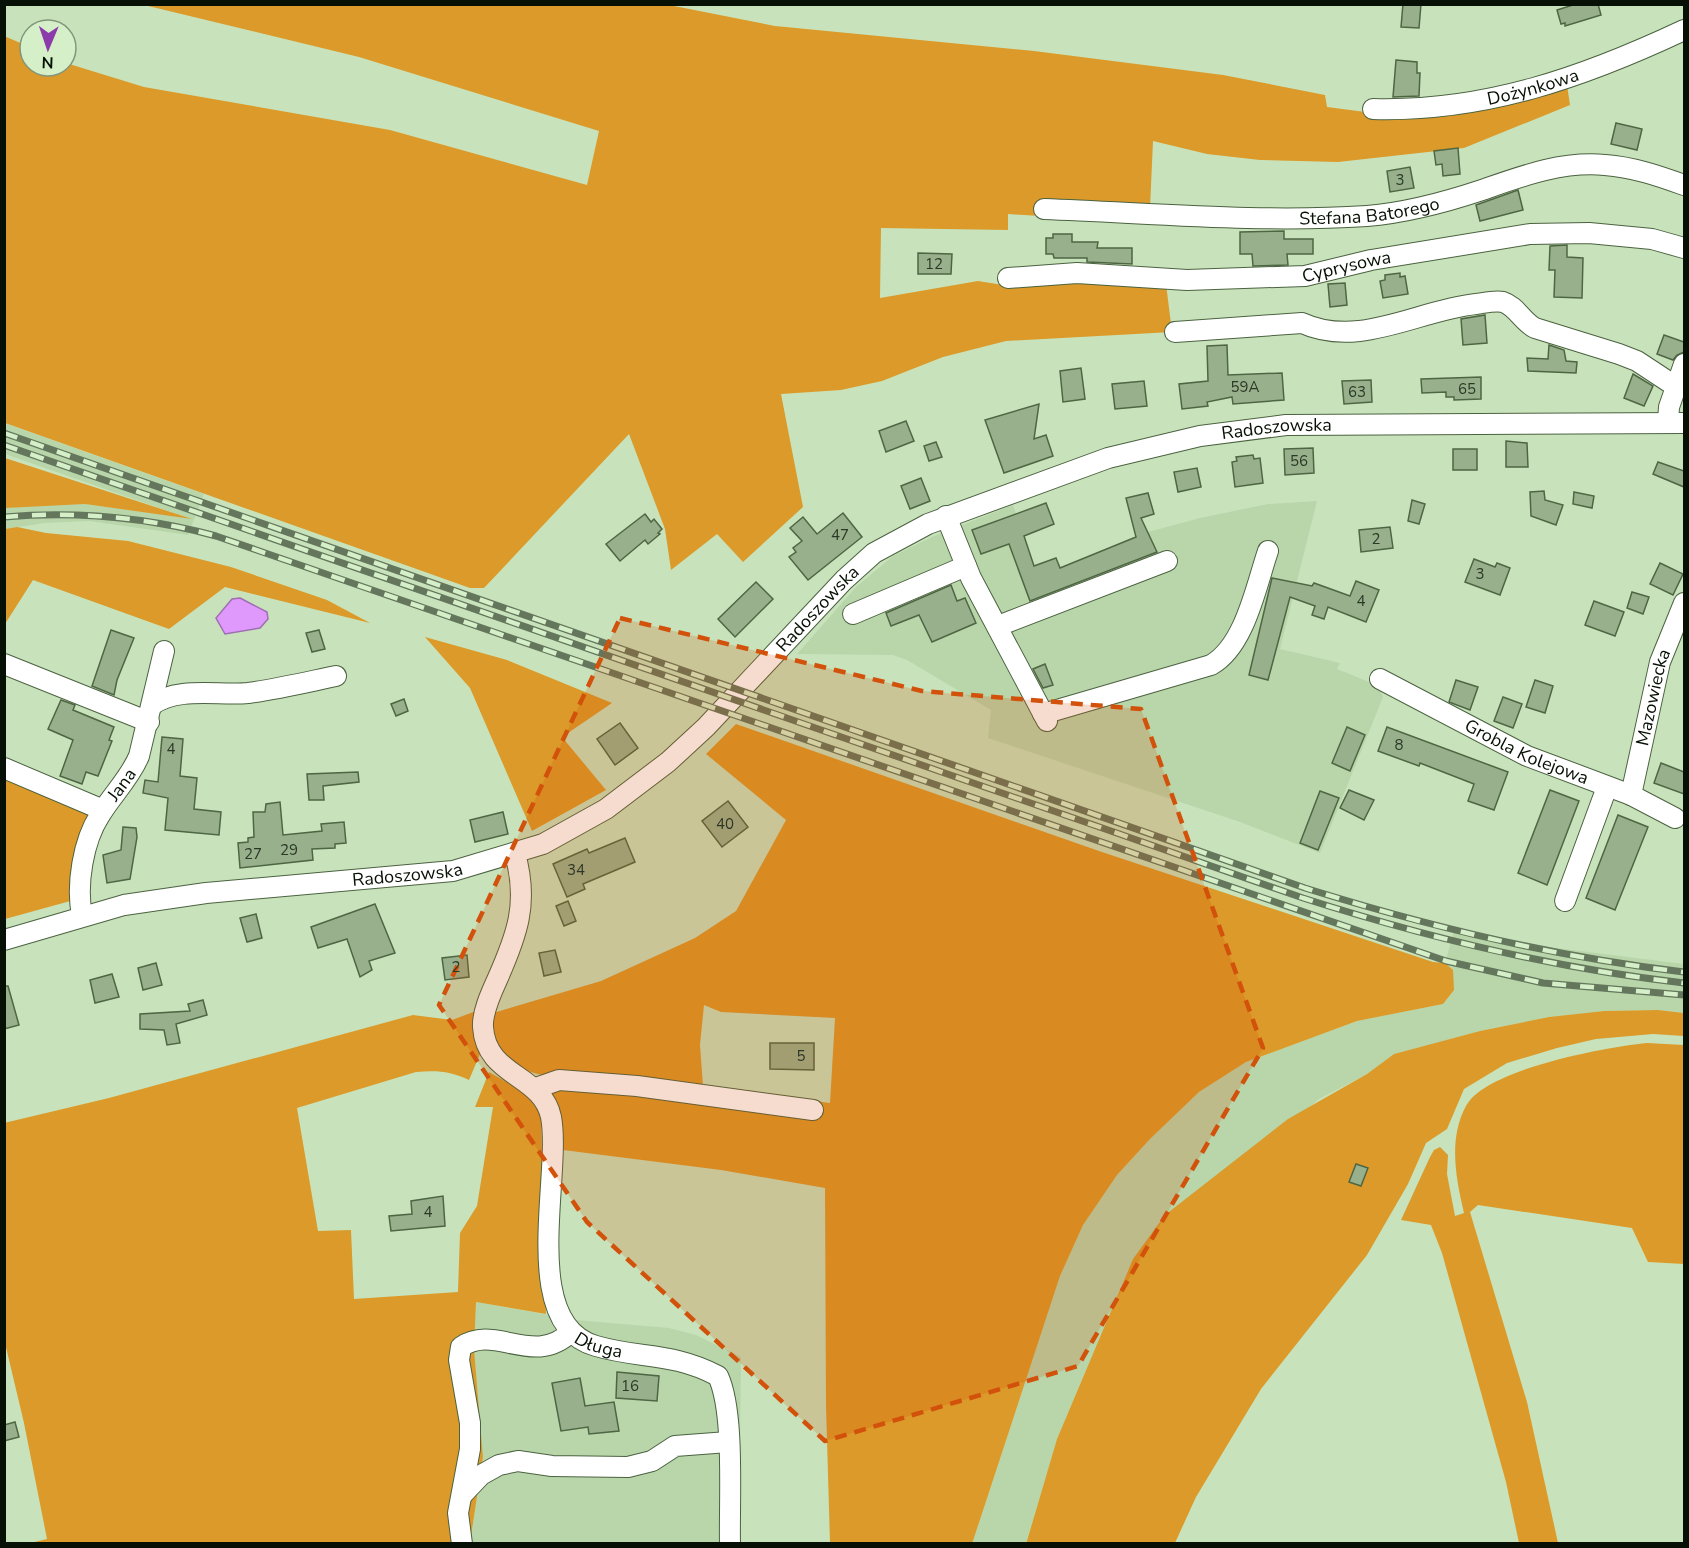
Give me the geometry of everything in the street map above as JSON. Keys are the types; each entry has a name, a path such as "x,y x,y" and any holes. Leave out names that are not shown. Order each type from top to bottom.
{"street":[{"name":"Dożynkowa","path":"1373,109 1444,108 1521,93 1628,57 1684,30"},
{"name":"Stefana Batorego","path":"1044,209 1251,219 1370,216 1468,194 1529,173 1566,166 1605,164 1639,170 1684,185"},
{"name":"Cyprysowa","path":"1008,278 1077,273 1187,280 1305,276 1371,260 1530,234 1590,233 1652,239 1684,248"},
{"path":"1175,332 1302,323 1330,333 1347,334 1460,305 1497,302 1512,307 1526,323 1535,328 1628,357 1676,386"},
{"path":"1676,423 1668,412 1684,364"},
{"name":"Radoszowska","path":"4,940 124,904 184,895 453,871 515,854 575,828 636,787 706,727 861,564 897,538 946,516 1108,458 1189,438 1256,428 1345,424 1676,423"},
{"path":"946,516 966,566 1045,717 1211,665 1223,658 1241,629 1268,551"},
{"path":"998,626 1167,561"},
{"path":"853,614 966,566"},
{"name":"Mazowiecka","path":"1631,795 1660,662 1677,638 1684,603"},
{"name":"Jana","path":"82,915 80,890 87,846 103,810 135,768 151,713 164,651"},
{"path":"4,664 151,713 163,700 188,695 255,692 336,676"},
{"name":"Grobla Kolejowa","path":"1380,679 1527,756 1631,795 1675,818"},
{"path":"4,768 103,810"},
{"path":"1565,901 1607,787"},
{"path":"515,854 519,869 522,906 517,931 490,995 483,1026 491,1057 514,1076 536,1088 559,1080 626,1085 813,1110"},
{"name":"Długa","path":"536,1088 550,1117 549,1222 556,1311 571,1332 595,1346 670,1357 700,1366 718,1376 724,1388 728,1442 730,1539"},
{"path":"462,1544 458,1513 470,1449 470,1422 459,1360 461,1347 469,1341 482,1339 534,1347 552,1346 571,1332"},
{"path":"460,1498 481,1475 499,1465 518,1461 561,1467 628,1467 652,1461 675,1446 728,1442"}],"highlighted area":[{"path":"620,618 922,691 1141,709 1263,1048 1078,1366 825,1441 587,1222 439,1005"}],"shaded area":[{"path":"144,5 669,5 775,26 1034,51 1223,75 1325,95 1327,107 1373,113 1567,85 1570,105 1464,148 1338,162 1260,160 1207,154 1153,141 1150,208 1040,216 1008,214 1008,230 881,228 880,298 978,281 1003,285 1077,279 1166,284 1172,332 1006,341 943,357 882,381 841,390 781,394 803,507 743,562 717,534 671,570 665,529 629,434 484,588 470,588 5,423 4,36 18,42 18,78 78,78 78,67 144,87 390,130 587,185 599,131 359,57"},
{"path":"4,423 204,494 188,535 89,521 45,523 5,529 5,508 36,505 85,504 188,518 5,454"},
{"path":"5,458 192,519 85,504 5,508"},
{"path":"1317,501 1280,649 1340,663 1337,669 1379,686 1383,697 1320,853 1240,822 988,738 991,710 907,660 893,655 797,654 856,587 893,556 934,536 1013,505 1034,565 1056,558 1060,568 1148,532 1200,518 1268,504"},
{"path":"17,527 46,533 128,541 231,567 327,600 370,623 225,587 169,629 33,580 5,624 5,529"},
{"path":"240,598 267,612 268,619 260,628 225,634 216,618 232,599"},
{"path":"425,637 507,660 612,703 562,737 606,790 532,831 470,688"},
{"path":"736,724 1099,851 1433,962 1445,963 1453,970 1454,990 1443,1004 1357,1021 1246,1062 1199,1092 1150,1139 1117,1175 1083,1225 1060,1276 972,1544 830,1543 826,1406 825,1188 721,1170 563,1150 557,1119 544,1091 542,1075 510,1062 503,1055 494,1038 493,1013 601,981 695,938 736,911 786,820 706,754","holes":["704,1005 721,1012 835,1018 830,1103 703,1086 700,1045"]},
{"path":"4,774 93,807 74,900 5,919"},
{"path":"1455,927 1524,944 1684,964 1684,1013 1658,1010 1604,1011 1549,1017 1480,1031 1394,1054 1367,1074 1319,1099 1133,1259 1057,1439 1026,1543 972,1544 1060,1276 1083,1225 1117,1175 1150,1139 1199,1092 1246,1062 1357,1021 1443,1004 1453,970 1445,963"},
{"path":"1658,1010 1684,1013 1684,1036 1653,1034 1596,1039 1557,1048 1507,1063 1464,1089 1447,1129 1426,1143 1408,1184 1367,1255 1261,1389 1196,1497 1175,1543 1026,1544 1057,1439 1133,1259 1165,1215 1288,1119 1367,1074 1394,1054 1480,1031 1549,1017 1604,1011"},
{"path":"476,1011 480,1054 469,1080 443,1072 416,1072 297,1108 318,1231 351,1230 354,1299 458,1292 460,1233 477,1206 493,1107 475,1107 489,1072 524,1092 541,1114 546,1314 476,1302 474,1349 483,1457 470,1543 30,1543 47,1539 24,1423 5,1343 4,1123 109,1098 413,1015 452,1020"},
{"path":"1647,1043 1684,1045 1684,1264 1648,1262 1632,1228 1478,1205 1470,1212 1527,1402 1558,1543 1519,1543 1506,1482 1442,1253 1431,1225 1401,1220 1430,1157 1434,1150 1440,1147 1448,1155 1447,1174 1455,1216 1464,1213 1456,1173 1455,1145 1460,1119 1466,1106 1478,1093 1497,1081 1549,1062 1605,1049"},
{"path":"476,1302 576,1320 669,1328 696,1335 741,1357 739,1543 470,1544 483,1457 474,1349"}],"building":[{"path":"1403,4 1421,4 1419,28 1401,27"},
{"path":"1576,4 1598,4 1601,15 1565,26 1565,23 1561,24 1557,10"},
{"path":"1396,60 1417,62 1417,73 1420,73 1419,96 1393,97"},
{"path":"1616,123 1642,129 1637,150 1611,144"},
{"path":"1458,148 1460,174 1443,176 1442,164 1436,165 1434,151"},
{"path":"1410,167 1414,188 1390,192 1387,171"},
{"path":"1518,190 1523,210 1480,221 1476,205"},
{"path":"1284,231 1284,239 1313,239 1313,254 1287,254 1288,265 1253,266 1252,254 1240,254 1240,232"},
{"path":"1053,234 1072,234 1072,242 1098,242 1097,248 1132,248 1132,264 1087,262 1087,258 1054,258 1053,254 1046,254 1046,238 1053,238"},
{"path":"1567,245 1567,257 1583,258 1582,298 1554,297 1555,270 1549,270 1550,246"},
{"path":"918,253 952,254 951,274 918,274"},
{"path":"1400,273 1400,277 1405,276 1408,294 1383,298 1380,281 1385,280 1385,275"},
{"path":"1345,283 1347,305 1330,307 1328,284"},
{"path":"1485,315 1487,343 1463,345 1461,319"},
{"path":"1664,335 1684,342 1684,352 1673,360 1657,354"},
{"path":"1227,345 1228,375 1282,373 1284,400 1233,404 1232,397 1207,402 1208,406 1182,409 1179,384 1208,381 1207,346"},
{"path":"1549,345 1564,350 1566,361 1577,362 1576,373 1528,371 1527,358 1548,359"},
{"path":"1081,368 1085,399 1063,402 1060,371"},
{"path":"1633,374 1653,386 1644,406 1624,398"},
{"path":"1481,377 1481,399 1454,400 1454,397 1446,397 1446,392 1422,393 1421,379"},
{"path":"1371,380 1372,402 1344,404 1342,381"},
{"path":"1144,381 1147,406 1115,409 1112,384"},
{"path":"1039,404 1034,439 1046,435 1053,456 1004,473 985,420"},
{"path":"906,421 914,441 886,452 879,431"},
{"path":"1506,441 1527,443 1528,467 1506,467"},
{"path":"936,442 942,457 929,461 924,446"},
{"path":"1313,448 1314,473 1285,475 1284,449"},
{"path":"1453,449 1477,449 1477,470 1453,470"},
{"path":"1253,455 1254,459 1260,458 1263,483 1235,487 1232,462 1237,461 1236,457"},
{"path":"1658,462 1684,471 1684,487 1653,474"},
{"path":"1197,468 1201,487 1178,492 1174,472"},
{"path":"921,478 930,501 910,509 901,486"},
{"path":"1544,491 1545,500 1563,505 1556,525 1531,516 1530,492"},
{"path":"1574,492 1594,496 1592,508 1573,504"},
{"path":"1148,493 1154,514 1141,518 1157,552 1030,601 1009,544 981,554 972,530 1046,503 1054,524 1024,536 1034,566 1056,558 1060,568 1136,537 1126,498"},
{"path":"1412,500 1425,504 1419,524 1408,521"},
{"path":"843,513 862,537 808,580 789,557 796,552 793,548 802,541 790,528 803,517 817,534"},
{"path":"645,514 651,522 654,519 662,529 658,533 660,534 648,544 645,540 620,561 606,544"},
{"path":"1390,527 1393,548 1361,552 1359,530"},
{"path":"1474,559 1495,567 1497,563 1510,568 1500,595 1465,582"},
{"path":"1660,563 1683,574 1673,595 1650,584"},
{"path":"1272,578 1312,586 1314,583 1350,596 1356,581 1379,590 1366,622 1328,607 1324,619 1312,615 1315,606 1290,597 1268,680 1249,675"},
{"path":"756,582 773,599 735,637 718,619"},
{"path":"951,585 957,601 965,598 976,623 932,642 919,615 891,626 886,613"},
{"path":"1632,592 1649,597 1643,614 1627,608"},
{"path":"1594,601 1624,612 1615,636 1585,625"},
{"path":"111,630 134,638 117,680 114,695 92,686"},
{"path":"319,630 325,649 312,652 306,633"},
{"path":"1045,664 1053,685 1043,688 1033,669"},
{"path":"1456,680 1478,687 1470,710 1449,702"},
{"path":"1535,680 1553,686 1545,713 1526,707"},
{"path":"1503,697 1522,704 1513,728 1494,721"},
{"path":"404,699 408,711 396,716 391,704"},
{"path":"61,700 75,705 73,710 114,727 109,740 112,741 98,776 86,772 82,784 60,776 73,740 48,729"},
{"path":"620,723 638,748 615,765 597,739"},
{"path":"1347,727 1365,735 1350,771 1332,763"},
{"path":"1387,727 1508,772 1494,810 1468,801 1474,784 1420,763 1419,766 1378,751"},
{"path":"162,737 183,739 180,776 197,778 194,809 221,812 219,835 165,830 168,798 143,793 145,780 158,782"},
{"path":"1661,763 1684,772 1684,794 1654,783"},
{"path":"358,772 359,782 323,786 324,800 309,800 307,774"},
{"path":"1349,790 1374,800 1364,820 1340,808"},
{"path":"1550,790 1579,801 1547,885 1518,873"},
{"path":"1320,791 1339,798 1318,850 1300,843"},
{"path":"728,801 748,827 722,847 702,821"},
{"path":"280,802 283,835 322,831 321,824 344,822 346,843 335,844 335,848 312,849 313,860 240,868 238,843 248,842 248,838 254,837 253,812 265,812 266,804"},
{"path":"503,812 508,834 475,842 470,820"},
{"path":"1618,815 1648,827 1615,910 1586,898"},
{"path":"123,827 136,828 137,837 130,879 107,883 103,855 121,850"},
{"path":"625,838 635,862 583,884 585,889 567,897 553,864 587,849 589,853"},
{"path":"568,901 576,921 564,926 556,906"},
{"path":"375,904 395,953 369,961 372,970 360,977 347,939 318,948 311,927"},
{"path":"256,914 262,938 247,942 240,918"},
{"path":"555,950 561,972 544,976 539,953"},
{"path":"467,955 469,977 445,980 442,958"},
{"path":"156,963 162,985 143,990 138,968"},
{"path":"112,974 119,997 95,1003 90,980"},
{"path":"4,986 8,986 19,1025 4,1029"},
{"path":"203,1000 207,1015 176,1024 180,1043 167,1045 164,1030 140,1029 140,1014 190,1011 188,1004"},
{"path":"770,1043 814,1043 814,1070 770,1069"},
{"path":"1356,1164 1368,1168 1361,1186 1349,1182"},
{"path":"443,1196 445,1226 391,1231 389,1216 412,1214 411,1201"},
{"path":"617,1372 659,1376 657,1401 616,1398"},
{"path":"580,1378 585,1406 614,1402 619,1431 589,1434 588,1427 561,1431 552,1383"},
{"path":"15,1422 19,1437 4,1441 4,1425"}],"railway":[{"path":"4,433 1305,888 1493,939 1588,958 1684,972"},
{"path":"4,445 1303,898 1350,913 1491,950 1587,969 1684,983"},
{"path":"4,517 31,515 111,517 164,524 216,536 1446,961 1543,983 1684,995"}]}
